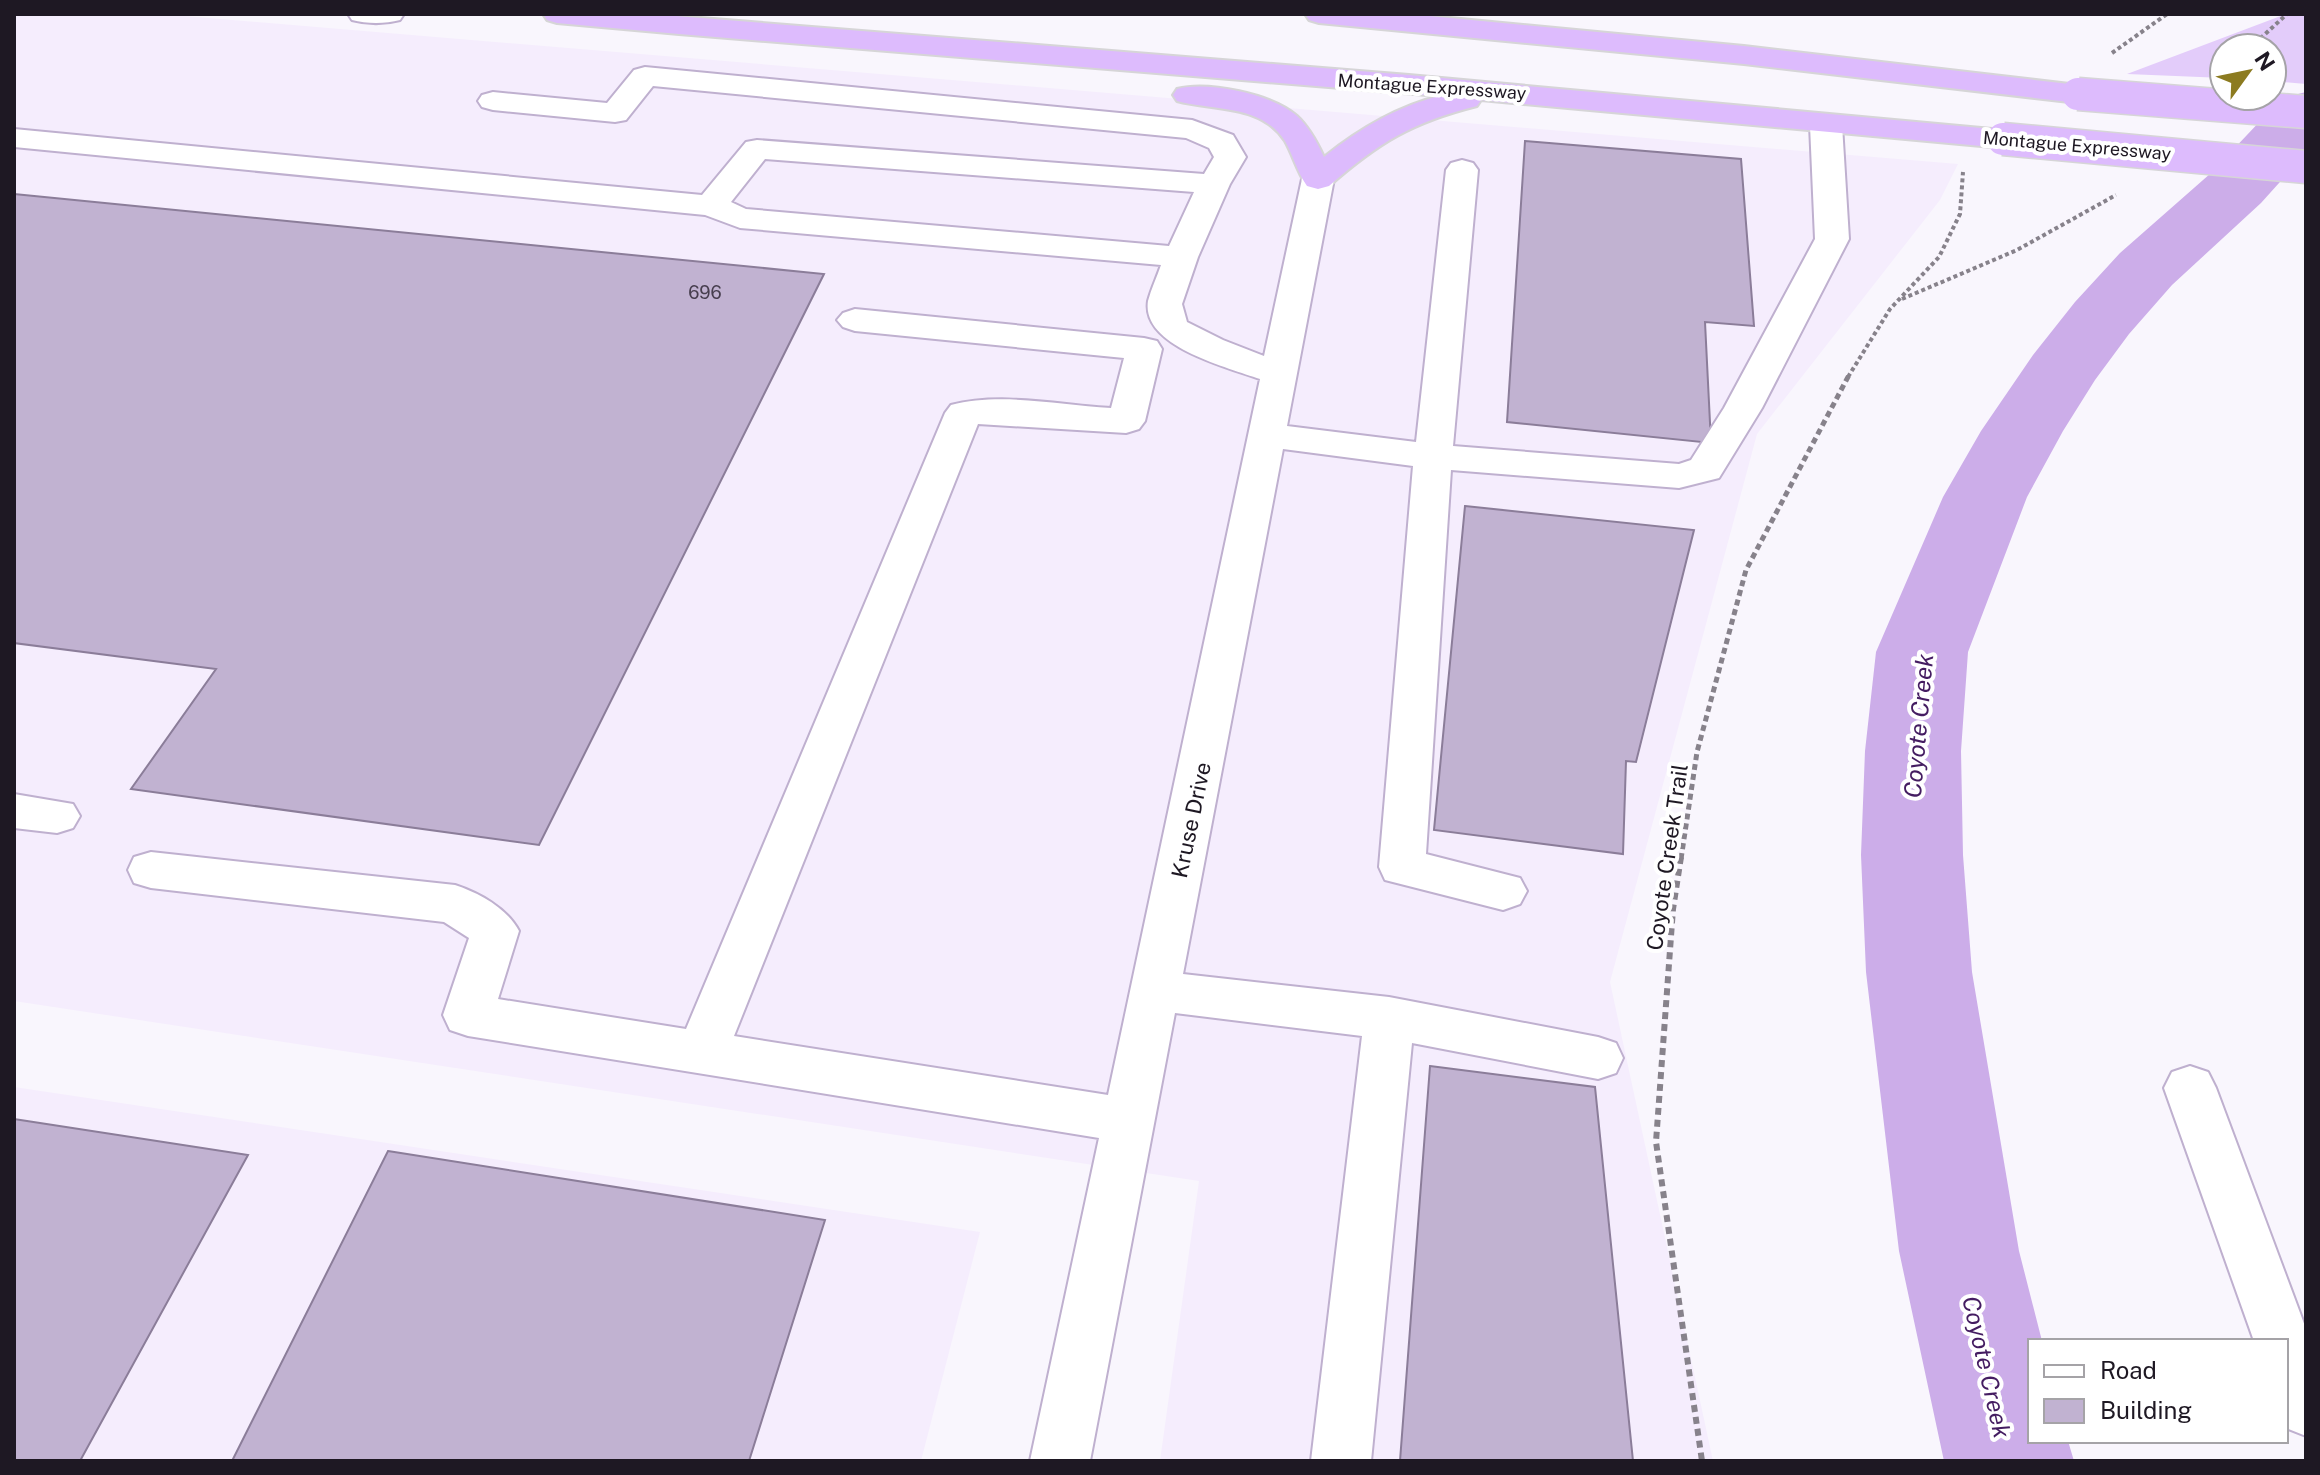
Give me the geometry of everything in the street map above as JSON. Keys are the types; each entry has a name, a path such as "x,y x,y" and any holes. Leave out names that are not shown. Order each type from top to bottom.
{"highway":[{"name":"Montague Expressway","path":"557,14 869,44 1532,95 1826,125 2306,167"},
{"path":"1319,14 1744,55 2078,94 2306,112"},
{"path":"1539,14 1647,31 1744,55"},
{"path":"869,44 1026,80 1227,98 1274,113 1296,132 1318,179 1385,129 1419,110 1462,100 1532,95"}],"street":[{"path":"362,14 390,14"},
{"path":"493,101 615,113 645,76 1192,129 1222,142 1230,157 1214,184 1181,257 1165,304 1171,328 1210,348 1281,374"},
{"path":"1269,436 1433,456 1679,476 1705,469 1743,408 1832,239 1826,125"},
{"path":"14,138 711,206 740,218 1181,257"},
{"path":"711,206 757,149 1214,184"},
{"path":"1462,170 1433,456 1402,867 1503,891"},
{"name":"Kruse Drive","path":"1060,1461 1269,436 1318,179"},
{"path":"702,1052 964,413 1001,412 1126,421 1144,349 855,320"},
{"path":"151,870 455,904 495,931 468,1015 1130,1121"},
{"path":"1156,991 1389,1018 1598,1058"},
{"path":"1341,1461 1389,1018"},
{"path":"2190,1088 2281,1339"},
{"path":"2288,1358 2306,1408"}],"path":[{"path":"2267,32 2287,14"},
{"name":"Coyote Creek Trail","path":"1702,1461 1656,1142 1673,909 1697,752 1746,570 1818,429 1868,342 1898,301 1939,257 1960,214 1965,136"},
{"path":"1898,301 2017,250 2120,192"}],"shaded area":[{"path":"14,14 161,14 1958,164 1940,200 1757,434 1610,982 1713,1461 1160,1461 1199,1181 14,1001"},
{"path":"2286,14 2306,14 2306,84 2288,82 2288,32 2238,32"},
{"path":"2208,43 2208,77 2127,74"},
{"path":"14,1087 980,1232 921,1461 14,1461"}],"building":[{"path":"1525,141 1741,159 1754,326 1705,322 1711,443 1507,422"},
{"path":"14,194 824,274 539,845 131,789 216,669 14,643"},
{"path":"1465,506 1694,530 1636,762 1626,761 1623,854 1434,830"},
{"path":"1430,1066 1595,1087 1633,1461 1400,1461"},
{"path":"14,1119 248,1155 80,1461 14,1461"},
{"path":"388,1151 825,1220 749,1461 232,1461"}],"waterway":[{"name":"Coyote Creek","path":"2009,1461 1959,1251 1919,972 1912,855 1913,751 1922,652 1985,497 2022,431 2061,372 2102,318 2146,269 2236,188 2306,112"}]}
